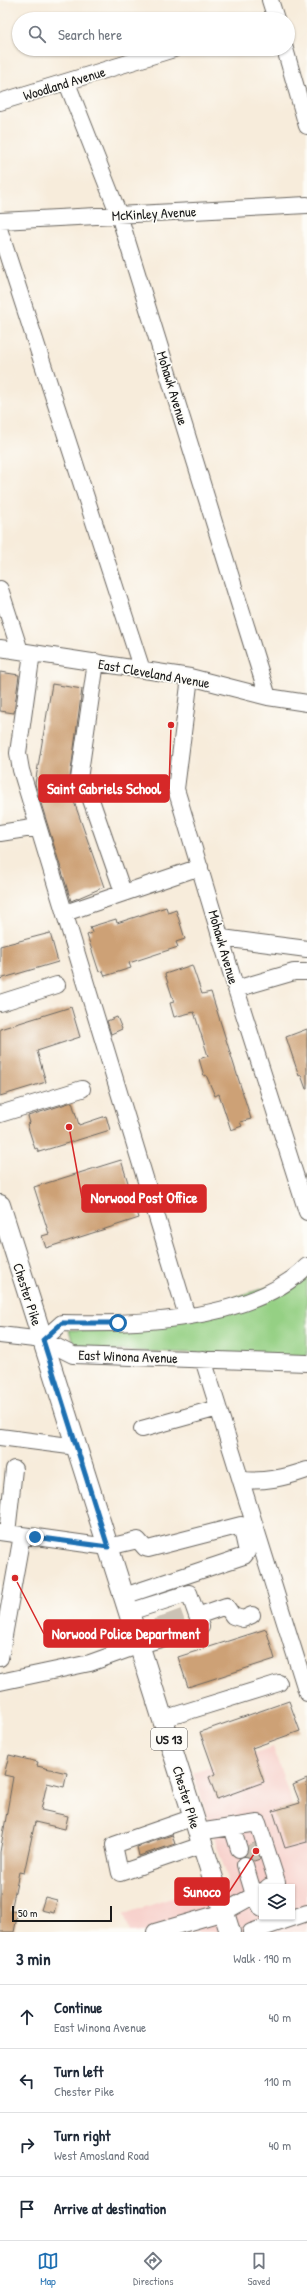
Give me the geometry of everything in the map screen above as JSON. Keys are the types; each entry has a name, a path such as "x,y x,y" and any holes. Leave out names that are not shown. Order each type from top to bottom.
{"main road":[{"name":"Chester Pike","path":"0,1205 4,1232 43,1340 230,1932"}],"street":[{"path":"270,0 273,12"},
{"name":"Woodland Avenue","path":"0,102 67,83 152,56"},
{"path":"287,56 307,126"},
{"name":"Mohawk Avenue","path":"67,83 119,215 268,697"},
{"name":"McKinley Avenue","path":"0,221 307,205"},
{"path":"0,232 142,670"},
{"path":"0,589 26,652 18,753 21,770 187,1316"},
{"name":"East Cleveland Avenue","path":"0,648 190,677 268,697 307,702"},
{"path":"96,662 79,779 89,794 123,892"},
{"name":"Mohawk Avenue","path":"190,677 176,789 222,938 236,989 307,1212"},
{"path":"0,833 38,827"},
{"path":"65,912 200,867"},
{"path":"222,938 307,949"},
{"path":"236,989 294,972 307,972"},
{"path":"0,1002 57,986"},
{"path":"0,1114 82,1089"},
{"path":"43,1340 62,1323 131,1323 187,1316 223,1308 260,1296 288,1281 307,1266"},
{"name":"East Winona Avenue","path":"0,1335 43,1340 73,1355 307,1363"},
{"path":"127,1604 155,1585 244,1556 246,1552 247,1524 241,1480 203,1359"},
{"path":"142,1429 218,1408"},
{"path":"0,1437 77,1447"},
{"path":"0,1658 14,1469"},
{"path":"241,1480 261,1481 284,1478 307,1470"},
{"path":"10,1534 108,1547 138,1540 145,1548 148,1549 247,1524"},
{"path":"247,1524 307,1693"},
{"path":"0,1682 90,1663 140,1645 169,1620 189,1593 201,1627 169,1620 127,1604"},
{"path":"197,1616 226,1606 233,1616 243,1619 252,1615"},
{"path":"163,1720 279,1684"},
{"path":"198,1831 258,1823 277,1882 273,1884"},
{"path":"238,1826 244,1847"},
{"path":"250,1863 259,1888"},
{"path":"155,1932 224,1912 259,1892"},
{"path":"251,1932 268,1921 307,1913"}],"shaded area":[{"path":"273,1747 307,1850 307,1932 130,1932 124,1914 228,1879 193,1773"}],"green space":[{"path":"307,1275 307,1357 75,1349 69,1330 131,1329"}],"building":[{"path":"0,672 19,675 14,713 0,711"},
{"path":"52,684 82,689 70,778 72,786 71,793 104,887 71,901 35,784"},
{"path":"166,907 168,913 176,910 185,939 176,942 178,947 129,963 131,968 105,976 103,971 99,972 87,935 92,933 90,927 116,919 117,923"},
{"path":"50,933 58,962 0,979 0,946"},
{"path":"192,965 202,994 211,992 251,1119 240,1122 242,1126 231,1130 219,1094 215,1096 206,1075 204,1076 199,1059 208,1056 194,1012 174,1017 170,1003 174,1002 165,974"},
{"path":"71,1007 80,1037 37,1051 46,1082 0,1096 0,1029"},
{"path":"117,1017 122,1029 111,1034 107,1021"},
{"path":"307,1029 306,1089 301,1075 299,1076 286,1037"},
{"path":"72,1102 79,1125 106,1116 110,1130 39,1152 37,1148 35,1149 27,1124 30,1123 28,1116"},
{"path":"121,1160 139,1218 46,1248 42,1236 49,1234 34,1187"},
{"path":"266,1629 275,1659 188,1687 178,1657"},
{"path":"289,1701 300,1731 252,1748 264,1782 217,1799 209,1777 215,1774 200,1732"},
{"path":"9,1755 38,1762 37,1766 67,1773 64,1787 47,1783 41,1810 68,1816 65,1829 35,1822 24,1873 19,1872 11,1911 18,1912 14,1932 0,1932 0,1852 13,1777 4,1775"},
{"path":"307,1779 307,1842 285,1848 273,1811 300,1803 293,1785"},
{"path":"172,1835 175,1844 139,1856 137,1847"},
{"path":"255,1843 260,1859 254,1861 246,1856 248,1846"},
{"path":"45,1897 57,1900 54,1913 41,1910"}],"tunnel":[{"path":"173,1612 178,1626"},
{"path":"161,1617 165,1630"},
{"path":"249,1845 255,1861"}],"place":[{"name":"Saint Gabriels School","path":"171,725"},
{"name":"Norwood Post Office","path":"69,1127"},
{"name":"Norwood Police Department","path":"15,1578"},
{"name":"Sunoco","path":"256,1851"}],"route":[{"path":"35,1537 108,1547 43,1340 62,1323 118,1323"}]}
